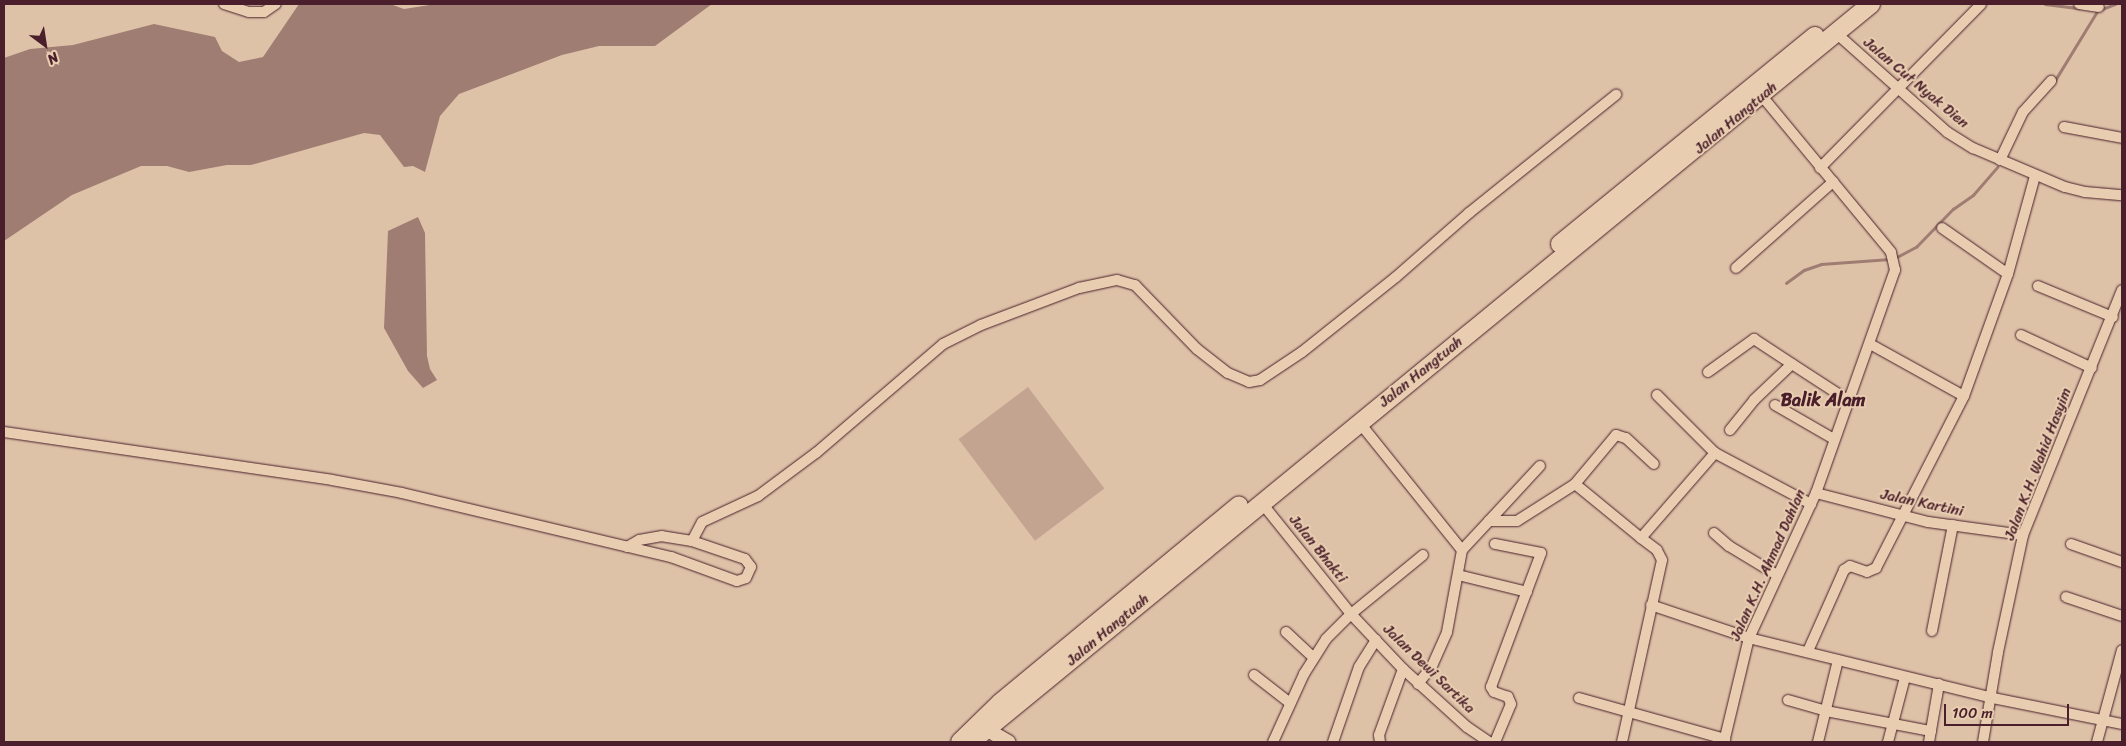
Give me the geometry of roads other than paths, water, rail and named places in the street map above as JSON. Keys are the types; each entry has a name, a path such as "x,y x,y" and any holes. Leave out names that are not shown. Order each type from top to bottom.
{"highway":[{"name":"Jalan Hangtuah","path":"1176,565 1261,502 1359,422 1698,141 1853,4"},
{"name":"Jalan Hangtuah","path":"975,736 1176,565 1698,141 1762,96 1872,4"}],"street":[{"path":"224,4 249,12 264,12 276,4"},
{"path":"1820,168 1981,4"},
{"path":"2079,4 2099,7"},
{"name":"Jalan Cut Nyak Dien","path":"1836,33 1947,132 2035,176 2085,192 2122,195"},
{"path":"2000,160 2022,112 2051,81"},
{"path":"692,540 702,522 735,509 765,491 816,453 943,344 981,325 1079,288 1117,280 1135,285 1197,348 1228,373 1249,382 1260,380 1302,352 1373,296 1490,195 1616,95"},
{"name":"Jalan K.H. Ahmad Dahlan","path":"1725,741 1749,638 1816,493 1895,270 1893,257 1762,96"},
{"path":"2064,127 2122,138"},
{"path":"1808,651 1844,570 1850,566 1867,572 1876,568 1964,396 2008,274 2035,176"},
{"path":"1736,268 1833,182"},
{"path":"1942,228 2008,274"},
{"path":"2038,286 2113,317"},
{"name":"Jalan K.H. Wahid Hasyim","path":"1983,742 1993,698 1998,652 2023,535 2113,317 2122,290"},
{"path":"2021,335 2092,368"},
{"path":"1708,372 1754,340 1849,401"},
{"path":"1870,344 1964,396"},
{"path":"1730,430 1754,400 1792,364"},
{"path":"1657,395 1715,453 1811,504"},
{"path":"1775,405 1834,440"},
{"path":"1359,422 1462,550"},
{"path":"4,432 344,482 627,547 671,557 737,581 750,574 750,563 745,559 692,540 662,536 639,540 627,547"},
{"path":"1489,521 1517,522 1575,484 1616,435 1626,438 1654,464"},
{"path":"1641,538 1715,453"},
{"path":"1418,684 1432,666 1447,632 1462,550 1540,466"},
{"path":"1575,484 1657,550 1662,558 1622,742"},
{"name":"Jalan Kartini","path":"1816,493 1904,516 1952,526 2023,535"},
{"name":"Jalan Bhakti","path":"1261,502 1351,614"},
{"path":"1932,631 1952,526"},
{"path":"1714,532 1729,546 1777,575"},
{"path":"1495,544 1540,552 1491,687 1494,692 1508,697 1511,704 1495,742"},
{"path":"2071,544 2122,562"},
{"path":"1273,742 1290,703 1326,639 1351,614 1423,555"},
{"path":"1458,575 1527,592"},
{"path":"2066,597 2122,616"},
{"path":"1651,605 1749,638 1993,698 2122,724"},
{"name":"Jalan Dewi Sartika","path":"1351,614 1418,684 1466,727 1490,742"},
{"path":"1286,632 1314,658"},
{"path":"1332,742 1359,667 1376,640"},
{"path":"2097,742 2122,650"},
{"path":"1818,742 1838,660"},
{"path":"1380,742 1378,735 1403,669"},
{"path":"1254,675 1290,703"},
{"path":"1888,742 1905,677"},
{"path":"1929,742 1939,684"},
{"path":"1579,698 1725,741"},
{"path":"1788,700 1826,711 1931,731"},
{"path":"975,736 1008,742"}],"waterway":[{"path":"2045,4 2079,8"},
{"path":"2102,9 2115,4"},
{"path":"2054,82 2098,10"},
{"path":"1895,258 1916,247 1953,209 1973,195 1997,167"},
{"path":"1786,283 1804,270 1821,264 1890,259"}],"district":[{"name":"Balik Alam","path":"1823,400"}]}
